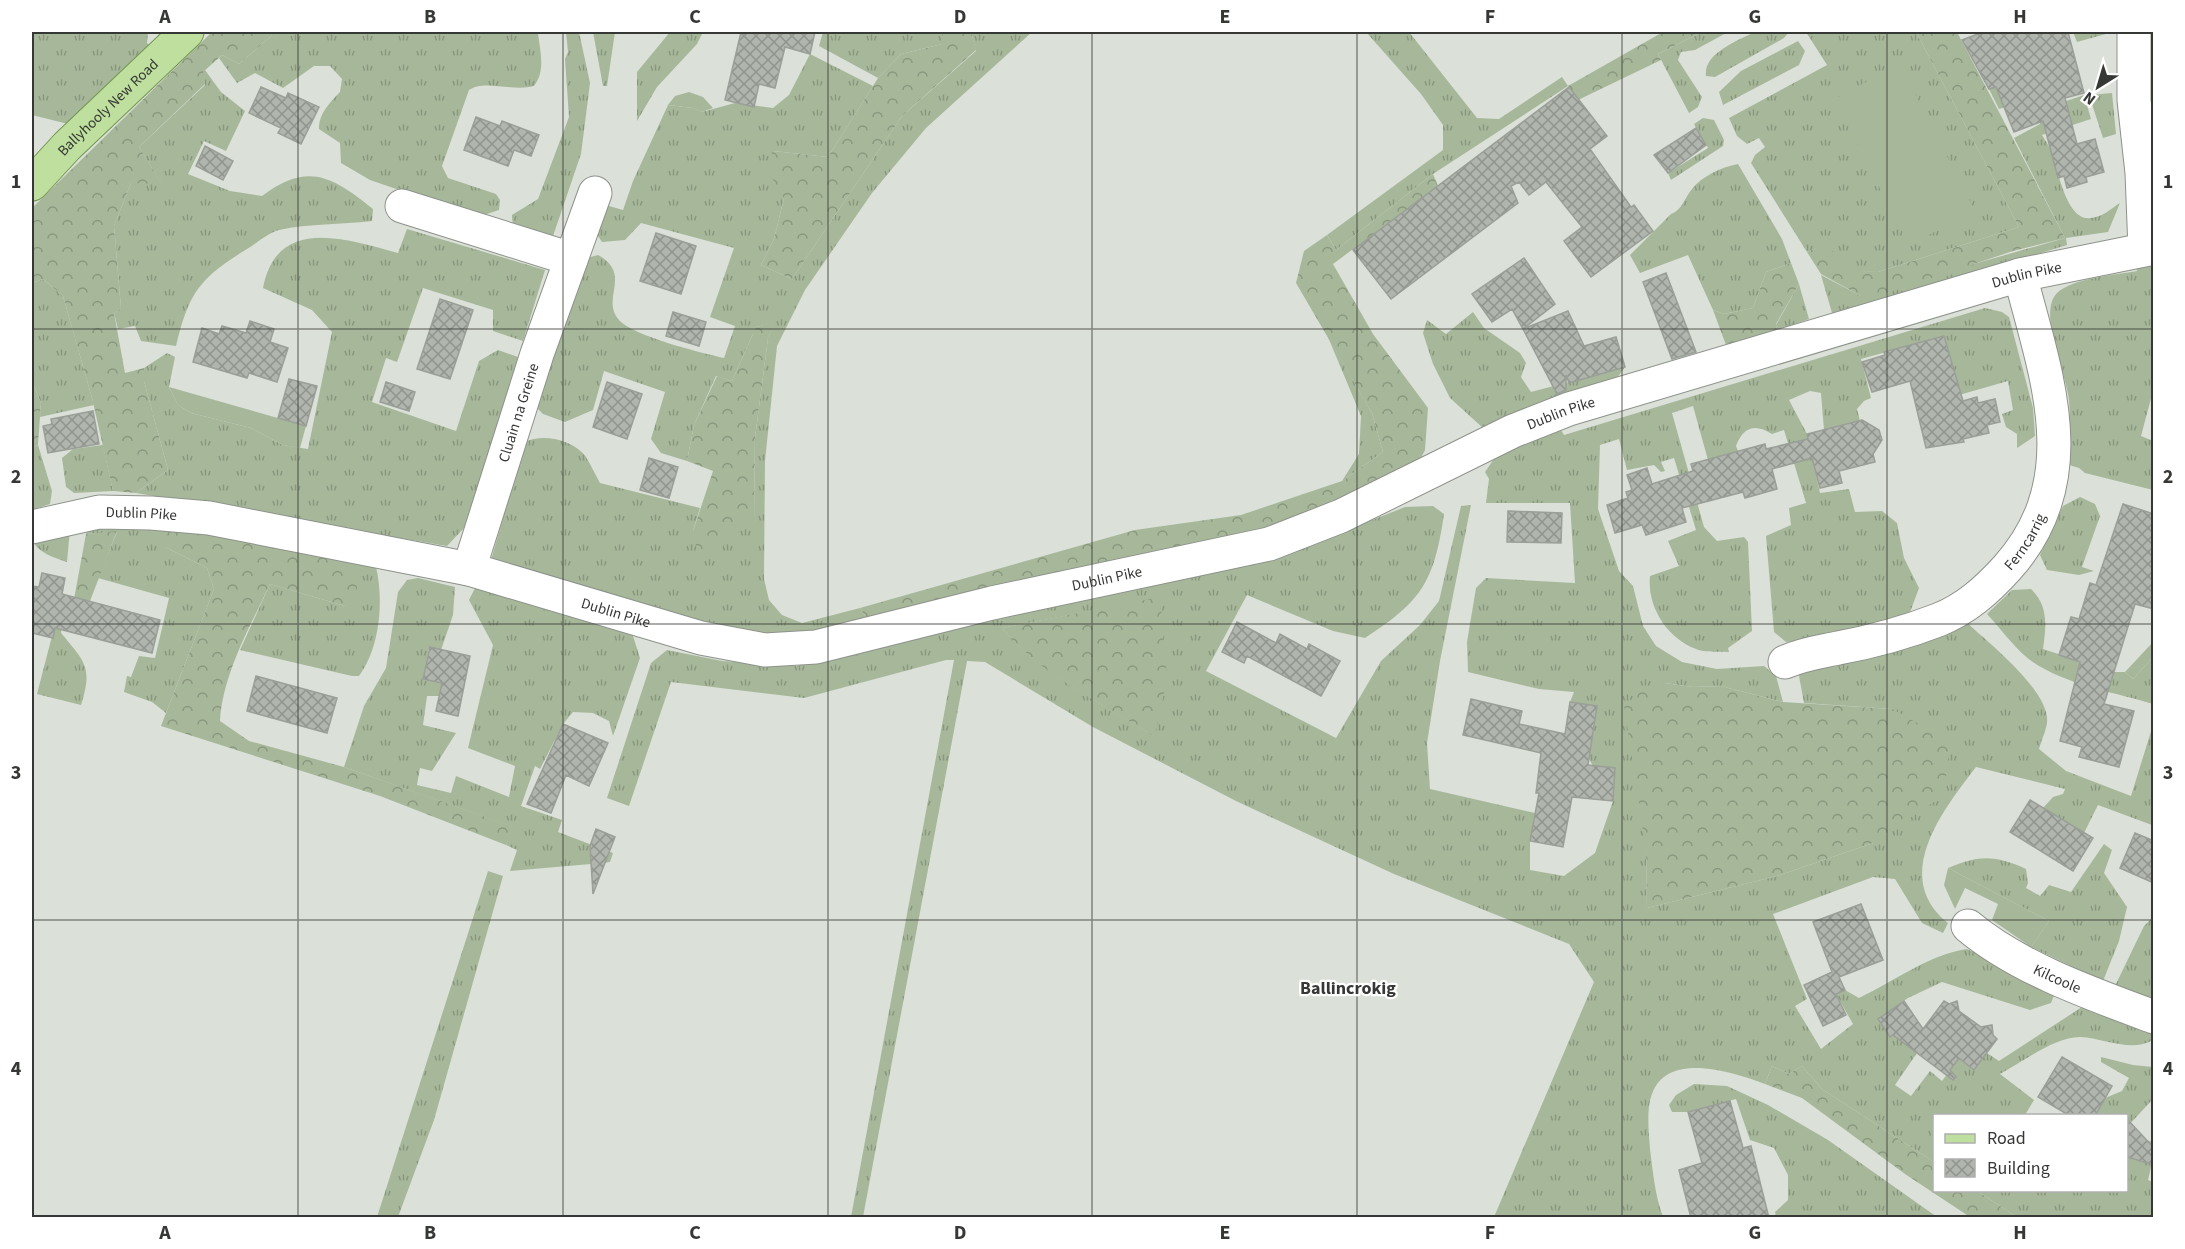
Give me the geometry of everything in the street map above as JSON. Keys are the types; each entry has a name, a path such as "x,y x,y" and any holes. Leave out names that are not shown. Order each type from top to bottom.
{"main road":[{"name":"Ballyhooly New Road","path":"32,184 67,146 187,32"}],"street":[{"path":"2134,32 2133,100 2148,173 2149,248"},
{"name":"Cluain na Greine","path":"469,569 537,354 595,193"},
{"path":"402,207 571,259"},
{"name":"Dublin Pike","path":"32,527 99,512 151,513 209,518 469,569 701,638 765,650 816,647 992,603 1269,544 1341,516 1513,431 1569,409 2020,275 2149,248"},
{"name":"Ferncarrig","path":"1785,662 1803,654 1839,648 1939,620 1968,606 2014,560 2034,531 2052,476 2053,400 2020,275"},
{"name":"Kilcoole","path":"1968,926 2007,953 2096,995 2154,1017"}],"green space":[{"path":"32,32 148,32 147,43 150,46 68,124 32,115"},
{"path":"212,32 276,32 239,64 222,55 203,72 205,84 139,147 162,184 131,183 114,226 121,308 114,313 125,373 144,368 144,381 168,470 136,493 113,491 92,398 63,296 43,279 32,283 32,208"},
{"path":"276,32 547,32 538,33 541,67 534,86 517,88 491,85 469,90 442,166 448,178 496,194 500,200 499,210 478,217 370,180 341,163 340,143 319,129 323,114 340,92 342,79 330,66 314,66 283,88 255,73 237,83 219,58 222,55 239,64"},
{"path":"566,32 579,32 590,83 581,154 552,239 513,228 512,215 538,199 569,117 565,59 568,52"},
{"path":"593,32 615,32 607,86 603,86"},
{"path":"670,32 703,32 697,44 657,87 637,121 637,72"},
{"path":"823,32 942,32 942,44 901,54 878,78 819,46"},
{"path":"942,32 971,32 976,50 902,116 792,279 761,265 774,239 784,198 765,166 773,151 828,157 878,78 901,54 942,44"},
{"path":"971,32 1032,32 926,128 872,193 805,290 777,346 765,461 764,579 769,600 782,615 802,623 860,608 869,623 820,634 776,636 714,626 491,560 525,442 532,439 549,438 574,446 586,457 600,483 700,508 693,531 754,518 755,438 768,338 774,323 756,327 732,381 716,376 694,425 687,461 661,453 651,439 665,392 604,371 593,410 565,422 543,414 535,406 583,259 598,255 608,262 613,270 615,278 613,304 614,312 619,320 653,338 724,358 735,326 710,317 734,248 641,223 625,240 602,242 592,227 603,207 609,206 623,210 633,181 668,105 693,108 702,112 735,103 773,108 789,95 810,54 873,86 828,157 773,151 784,198 774,239 761,265 792,279 902,116 976,51"},
{"path":"1366,32 1409,32 1477,118 1499,119 1562,77 1568,86 1433,174 1336,250 1327,235 1443,150 1443,125 1421,94"},
{"path":"1663,32 1702,32 1658,54 1661,60 1578,100 1568,86"},
{"path":"1702,32 1728,32 1695,50 1681,52 1678,60 1702,97 1698,107 1689,113 1658,54"},
{"path":"1754,32 1789,32 1784,38 1715,77 1706,76 1710,61 1716,54"},
{"path":"1806,32 1916,32 2019,227 1878,272 1846,271 1827,244 1807,252 1751,163 1755,155 1765,147 1759,138 1747,144 1737,136 1729,118 1827,65"},
{"path":"1916,32 1957,32 2065,238 2013,251 1863,301 1861,296 1821,274 1807,252 1827,243 1846,270 1878,272 2019,227"},
{"path":"2073,32 2113,32 2077,42"},
{"path":"1798,41 1805,51 1799,65 1723,105 1719,92 1741,71"},
{"path":"1900,64 1975,211 1909,245 1834,99"},
{"path":"205,70 221,92 245,111 226,151 204,141 188,174 230,191 262,196 278,185 293,179 307,176 320,177 345,189 373,209 372,221 302,226 271,233 207,278 186,312 176,346 141,341 135,326 118,329 114,313 121,308 114,226 131,183 161,183 139,147 205,85 202,72"},
{"path":"2000,85 2037,111 2009,106 1999,109 1989,89"},
{"path":"689,92 703,97 713,108 702,112 693,108 668,105 675,96"},
{"path":"2112,93 2116,134 2103,138 2089,95"},
{"path":"2084,95 2091,119 2042,135 2050,149 2064,192 2075,212 2082,217 2091,218 2120,203 2108,232 2066,238 2067,245 1870,305 1832,313 1821,275 1861,296 2065,238 2014,138 2040,124 2037,111"},
{"path":"1703,118 1714,120 1724,140 1723,146 1671,180 1668,173 1708,148 1694,124"},
{"path":"1738,164 1782,239 1791,263 1766,272 1753,308 1724,314 1713,310 1688,255 1640,273 1630,255 1671,214 1678,210 1701,180 1725,167"},
{"path":"1433,174 1438,186 1333,264 1373,334 1428,408 1425,450 1420,460 1380,484 1269,531 869,623 860,608 1135,530 1241,515 1342,481 1383,452 1372,413 1296,283 1304,251 1327,235 1336,250"},
{"path":"407,229 545,270 523,341 493,331 493,310 423,288 397,362 386,358 372,402 456,431 479,361 498,350 518,357 465,527 447,546 136,493 168,470 144,381 144,368 167,353 175,357 169,387 178,405 191,413 251,428 283,445 308,449 332,332 312,310 263,288 271,265 283,250 298,241 316,238 357,242 398,253"},
{"path":"2153,260 2153,391 2141,436 2153,441 2153,490 2085,473 2069,465 2069,400 2051,329 2050,315 2052,302 2057,293 2064,288 2095,278 2137,271 2135,262"},
{"path":"1791,263 1799,284 1776,324 1777,330 1726,345 1713,310 1724,314 1753,308 1766,272"},
{"path":"43,279 63,296 94,405 40,417 41,403 32,381 32,283"},
{"path":"1799,284 1809,319 1777,330 1776,325"},
{"path":"1985,308 2002,312 2009,317 2033,408 2035,436 2017,448 2017,434 2006,427 2002,414 2013,410 2008,381 1945,399 1952,365 1944,336 1861,359 1871,398 1864,401 1857,409 1860,421 1824,430 1821,393 1810,391 1789,400 1807,434 1820,493 1849,489 1855,512 1882,511 1897,523 1904,558 1919,588 1909,615 1848,633 1786,642 1774,632 1766,536 1791,525 1789,508 1806,503 1784,430 1772,434 1760,429 1750,429 1739,440 1736,446 1738,451 1708,460 1693,406 1672,413 1704,527 1717,541 1744,537 1748,542 1752,631 1728,648 1729,652 1704,651 1686,644 1676,637 1661,620 1650,588 1650,576 1679,566 1668,541 1696,530 1674,458 1661,462 1665,471 1661,472 1654,465 1627,470 1619,439 1600,445 1598,509 1619,571 1633,586 1643,626 1656,646 1682,662 1717,669 1764,666 1776,676 1783,702 1721,686 1693,687 1665,683 1646,850 1647,908 1777,876 1873,843 1892,709 1804,703 1799,676 1804,666 1964,620 2015,667 2039,696 2047,723 2039,749 2066,771 2131,796 2153,725 2152,825 2098,805 2084,833 2043,808 2053,797 2063,794 2065,789 1976,767 1937,823 1928,844 1923,865 1923,885 1931,905 1948,923 1943,933 1922,923 1895,879 1873,877 1773,914 1807,999 1795,1006 1821,1049 1853,1024 1836,994 1845,990 1859,998 1926,962 1967,949 2055,993 2051,1003 2030,1010 1942,982 1908,998 1878,1019 1890,1037 1906,1027 1910,1047 1917,1053 1895,1085 1911,1096 1930,1071 1942,1081 1959,1058 1974,1069 1987,1053 1999,1061 2085,1005 2153,1030 2153,1040 2145,1044 2127,1045 2080,1037 2060,1041 2039,1051 2000,1074 2034,1100 2026,1114 1933,1114 1933,1161 1822,1089 1802,1066 1789,1074 1772,1066 1765,1084 1703,1068 1672,1072 1660,1080 1652,1094 1648,1114 1653,1175 1663,1217 1494,1217 1594,982 1569,944 1394,874 1236,801 1093,727 985,662 967,661 863,1217 851,1217 954,660 946,660 804,698 671,682 629,806 607,798 651,663 667,650 722,661 797,666 1061,599 1155,585 1253,562 1337,534 1405,507 1433,506 1444,514 1430,573 1412,600 1384,625 1365,638 1333,631 1247,595 1206,671 1336,738 1381,661 1420,625 1439,601 1461,506 1471,505 1440,661 1427,743 1430,789 1535,813 1530,841 1530,870 1564,876 1595,853 1613,801 1615,768 1593,766 1589,759 1597,706 1570,702 1574,692 1539,689 1468,672 1467,642 1476,588 1486,578 1575,583 1570,503 1486,503 1489,479 1485,472 1496,456 1559,427 1564,435","holes":["1160,598 1154,736 1094,700 1035,660 1002,628"]},
{"path":"1473,312 1484,328 1520,353 1526,363 1521,377 1531,392 1625,367 1617,378 1483,428 1450,398 1433,364 1423,333 1427,320 1446,334"},
{"path":"775,322 768,338 755,438 754,518 722,547 697,552 693,531 713,471 687,461 694,425 717,376 732,381 756,327"},
{"path":"1328,337 1372,413 1383,452 1342,481 1359,454 1361,416"},
{"path":"32,381 41,403 38,445 32,447"},
{"path":"169,387 306,426 300,448 283,445 251,428 191,413 178,405"},
{"path":"38,445 52,491 50,504 32,510 32,447"},
{"path":"103,445 113,491 74,493 66,487 62,458 73,449"},
{"path":"2080,497 2095,504 2100,516 2082,567 2094,571 2079,575 2047,570 2040,555 2063,506"},
{"path":"155,523 376,567 380,609 376,638 372,652 359,676 240,650 270,584 352,608 165,547 207,568 214,589 166,713 152,702 124,692 127,676 131,677 139,656 155,658 169,598 98,578 117,532 86,534 89,526"},
{"path":"154,528 255,542 363,564 352,608 270,584 232,668 226,685 220,721 249,741 344,767 514,827 506,845 380,796 161,726 214,589 207,568 165,547"},
{"path":"70,529 67,562 37,548 32,539"},
{"path":"117,531 90,601 74,599 86,534"},
{"path":"418,578 455,587 453,615 441,650 429,648 423,679 442,683 440,696 427,696 423,725 456,733 432,771 420,768 417,785 451,793 456,776 509,797 515,766 468,748 493,645 469,600 475,588 632,633 640,658 613,736 609,721 593,713 573,712 563,724 540,769 535,766 521,806 562,820 558,832 613,853 610,862 603,863 591,855 591,864 510,871 517,850 506,845 513,827 344,767 364,706 386,668 398,592 407,580"},
{"path":"2031,589 2041,602 2045,617 2043,649 2113,672 2125,672 2133,679 2153,657 2153,704 2066,679 2039,666 2025,656 1987,614 2012,590"},
{"path":"1160,597 1167,678 1155,737 1054,674 1018,645 1002,628"},
{"path":"59,609 63,612 61,633 81,659 86,673 85,692 81,705 37,694"},
{"path":"2153,642 2153,657 2133,679 2125,672"},
{"path":"1665,683 1693,687 1721,686 1783,702 1892,709 1950,741 1944,795 1873,843 1777,876 1647,908 1646,850 1624,706 1644,688"},
{"path":"2104,844 2112,850 2104,873 2127,907 2119,941 2103,981 2031,947 2049,921 1948,868 1979,859 1996,859 2026,869 2028,883 2026,888 2040,896 2049,885 2071,892"},
{"path":"1948,868 2049,921 2031,947 1992,920 1998,904 1965,888 1955,909 1944,885"},
{"path":"488,871 503,876 434,1120 398,1217 377,1217"},
{"path":"2153,917 2153,1001 2115,986 2144,926"},
{"path":"2101,1057 2133,1065 2153,1067 2153,1099 2128,1126 2128,1114 2096,1114 2105,1098 2122,1091 2129,1078 2101,1062"},
{"path":"1772,1066 1789,1074 1802,1066 1822,1089 1933,1161 1933,1192 1979,1192 2017,1217 1970,1217 1905,1174 1802,1098 1765,1084"},
{"path":"1694,1084 1727,1086 1768,1105 1828,1140 1937,1217 1776,1217 1775,1212 1788,1200 1788,1175 1774,1148 1750,1140 1736,1099 1688,1112 1672,1112 1669,1105 1676,1095"},
{"path":"2146,1140 2153,1142 2153,1159 2148,1180 2153,1182 2153,1217 2017,1217 1979,1192 2128,1192 2128,1156"}],"building":[{"path":"741,32 815,32 810,54 785,47 775,88 759,84 754,107 725,100"},
{"path":"1983,32 2068,32 2084,93 2065,98 2077,144 2095,139 2104,172 2086,177 2087,182 2067,188 2064,176 2058,178 2043,121 2014,132 1996,87 1989,89 1962,40"},
{"path":"261,87 286,98 288,93 319,107 301,144 278,133 281,128 249,113"},
{"path":"1569,87 1607,136 1590,149 1631,207 1634,205 1653,231 1591,277 1564,241 1582,227 1546,182 1529,195 1519,182 1511,186 1518,203 1391,299 1353,250"},
{"path":"476,117 500,126 502,121 539,135 531,156 514,150 508,166 464,150"},
{"path":"1696,128 1706,145 1668,173 1654,155"},
{"path":"205,146 233,161 223,180 196,166"},
{"path":"656,233 696,246 681,294 640,281"},
{"path":"1524,258 1555,304 1523,329 1512,309 1492,322 1472,294"},
{"path":"1666,273 1696,352 1672,359 1643,282"},
{"path":"440,299 473,310 450,379 417,369"},
{"path":"1568,311 1584,346 1616,337 1625,367 1569,383 1566,375 1566,390 1557,394 1523,329"},
{"path":"673,312 706,322 699,346 666,336"},
{"path":"250,321 274,329 270,342 288,348 277,382 249,373 247,378 193,362 202,328 219,334 222,326 246,333"},
{"path":"1944,336 1963,401 1977,397 1978,403 1995,399 2000,422 1987,425 1989,433 1963,439 1964,442 1926,448 1910,381 1872,392 1862,362 1885,355 1884,352"},
{"path":"289,379 317,386 306,426 278,418"},
{"path":"386,382 415,392 409,411 380,402"},
{"path":"607,382 642,394 627,439 593,427"},
{"path":"93,411 99,444 48,453 43,426 52,424 51,419"},
{"path":"1862,420 1879,430 1882,440 1873,454 1875,462 1839,471 1842,483 1820,488 1812,458 1772,469 1777,489 1745,498 1743,492 1682,508 1686,522 1646,535 1642,525 1615,533 1607,505 1628,498 1626,492 1632,490 1627,475 1647,468 1652,484 1693,471 1691,464 1765,444 1766,449 1808,439 1807,434"},
{"path":"649,458 678,467 669,498 640,490"},
{"path":"2123,504 2154,514 2154,609 2135,604 2104,704 2134,711 2119,767 2079,757 2082,747 2060,741 2080,662 2059,655 2071,617 2079,619 2090,583 2096,585"},
{"path":"1508,511 1562,513 1561,543 1507,542"},
{"path":"42,573 65,578 62,594 160,620 152,653 55,628 53,638 32,633 32,586 39,587"},
{"path":"1237,622 1276,643 1280,634 1307,649 1309,644 1340,661 1321,696 1247,656 1244,663 1222,652"},
{"path":"430,647 470,656 458,716 436,711 442,683 423,679"},
{"path":"256,676 337,698 327,733 247,711"},
{"path":"1471,699 1522,711 1519,724 1565,734 1570,702 1597,706 1588,765 1615,768 1613,801 1572,797 1563,847 1530,841 1539,793 1536,793 1541,753 1463,735"},
{"path":"563,724 608,743 589,786 566,775 551,813 527,804"},
{"path":"2030,800 2093,838 2073,871 2010,832"},
{"path":"596,829 615,837 593,894 590,846"},
{"path":"2135,833 2154,841 2154,883 2120,868"},
{"path":"1861,904 1883,960 1839,977 1845,990 1836,994 1846,1015 1823,1026 1804,985 1832,972 1813,922"},
{"path":"1904,1001 1923,1029 1944,1001 1949,1004 1957,1001 1959,1011 1981,1027 1992,1025 1993,1035 1997,1039 1974,1070 1959,1058 1950,1070 1956,1077 1953,1080 1893,1035 1890,1037 1878,1019"},
{"path":"2062,1057 2112,1086 2096,1114 2067,1114 2038,1097"},
{"path":"1730,1101 1743,1148 1751,1146 1769,1218 1691,1218 1679,1170 1702,1163 1688,1112"},
{"path":"2128,1120 2154,1148 2154,1165 2128,1157"}],"district":[{"name":"Ballincrokig","path":"1348,988"}]}
